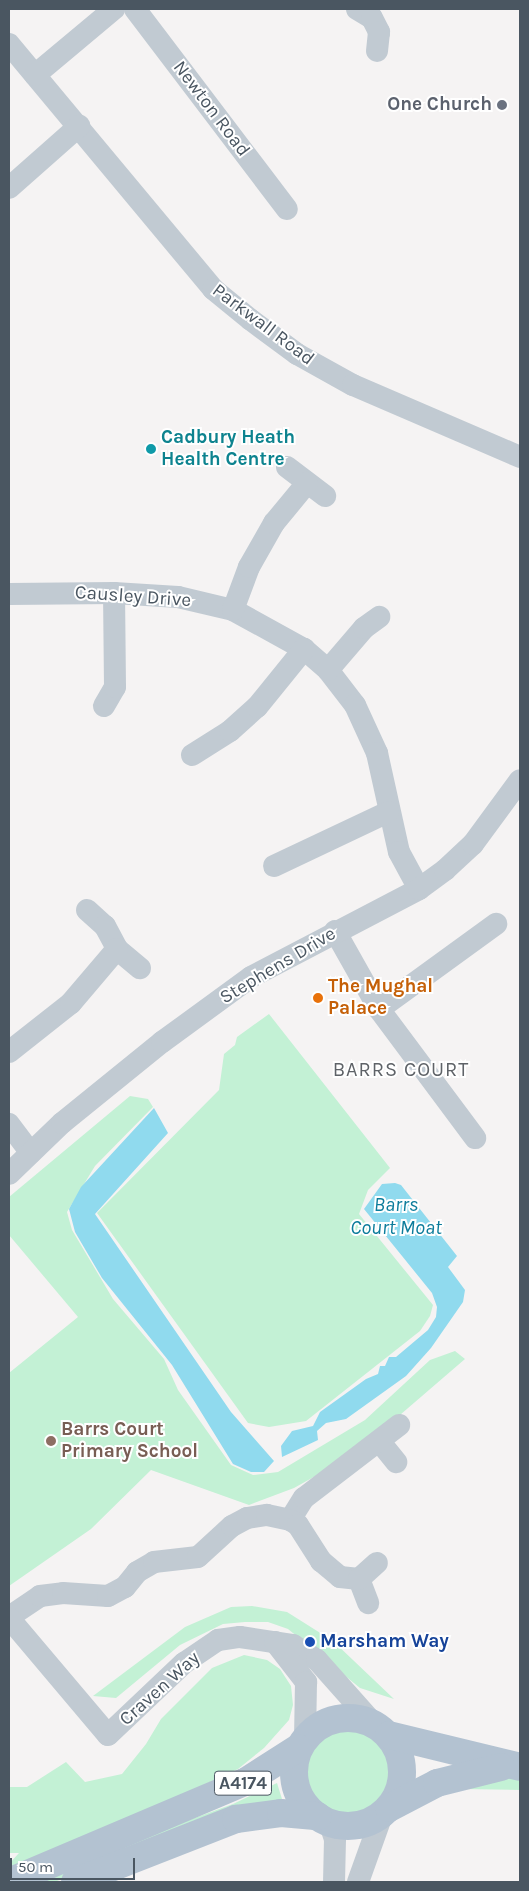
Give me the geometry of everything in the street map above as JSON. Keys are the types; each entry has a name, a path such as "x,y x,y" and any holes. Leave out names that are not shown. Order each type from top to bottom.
{"main road":[{"name":"A4174","path":"9,1882 245,1782 302,1743 319,1725 337,1718 357,1718 381,1729 515,1766"},
{"path":"381,1729 399,1751 403,1768 397,1796 385,1812"},
{"name":"A4174","path":"302,1743 294,1767 298,1794 308,1809 324,1820"},
{"name":"A4174","path":"75,1882 236,1819 281,1813 324,1820 348,1827 371,1822 437,1783 515,1766"}],"street":[{"path":"35,75 114,9"},
{"name":"Newton Road","path":"135,9 287,209"},
{"path":"357,9 372,18 380,32 376,50"},
{"name":"Parkwall Road","path":"9,44 213,288 251,320 297,354 339,378 520,457"},
{"path":"9,188 79,126"},
{"path":"233,610 249,566 274,523 316,489 287,467"},
{"path":"104,706 115,687 114,593"},
{"name":"Causley Drive","path":"9,594 114,593 178,596 233,610 304,649 328,670 355,706 377,754 388,812 399,852 418,889"},
{"path":"328,670 364,628 379,618"},
{"path":"192,754 230,731 257,708 304,649"},
{"name":"Stephens Drive","path":"9,1174 62,1123 162,1042 251,977 335,930 418,889 473,844 520,780"},
{"path":"274,866 388,812"},
{"path":"87,910 105,926 117,949 140,968"},
{"path":"379,1009 496,924"},
{"path":"335,930 379,1009 476,1138"},
{"path":"9,1052 71,1002 117,949"},
{"path":"9,1124 31,1154"},
{"path":"290,1520 304,1498 400,1425"},
{"path":"380,1442 396,1462"},
{"path":"9,1617 40,1596 63,1593 108,1596 125,1587 137,1572 154,1562 198,1557 232,1526 247,1518 267,1515 290,1520 303,1532 321,1561 340,1577 359,1579 376,1563"},
{"path":"359,1579 368,1603"},
{"name":"Craven Way","path":"9,1617 108,1736 184,1663 218,1640 240,1637 293,1645 317,1660 381,1729"},
{"path":"276,1642 306,1682 302,1743"},
{"path":"358,1882 385,1812"},
{"path":"324,1820 335,1839 334,1882"}],"green space":[{"path":"269,1014 390,1168 368,1190 359,1214 433,1305 430,1316 420,1331 306,1421 269,1427 248,1423 97,1213 219,1090 224,1054 235,1045 237,1037"},
{"path":"130,1096 148,1099 153,1107 95,1166 67,1212 72,1230 113,1299 164,1359 178,1390 231,1465 253,1475 278,1472 365,1420 430,1360 455,1351 465,1359 386,1427 328,1469 294,1488 249,1505 151,1470 91,1529 9,1586 9,1373 78,1317 9,1235 9,1197"},
{"path":"252,1606 287,1612 333,1641 394,1699 360,1688 288,1629 268,1622 223,1624 180,1645 116,1698 93,1696 185,1627 231,1607"},
{"path":"244,1655 267,1660 280,1669 291,1686 293,1705 289,1720 264,1748 238,1769 9,1874 9,1864 19,1853 9,1853 9,1787 27,1787 66,1762 85,1782 122,1774 146,1744 161,1719 212,1668"},
{"path":"347,1729 370,1736 382,1748 389,1771 382,1794 370,1806 347,1813 324,1806 312,1794 305,1771 312,1748 324,1736"},
{"path":"520,1776 520,1790 461,1789 473,1780"},
{"path":"277,1783 282,1799 96,1863 55,1882 36,1882 123,1844 233,1804"}],"water":[{"path":"154,1108 168,1133 95,1214 231,1412 274,1461 264,1472 251,1472 233,1464 172,1365 102,1278 75,1232 69,1209 81,1187"},
{"name":"Barrs Court Moat","path":"395,1183 401,1185 457,1256 448,1267 465,1290 463,1302 431,1348 406,1376 346,1419 326,1423 317,1431 318,1440 282,1457 281,1446 292,1431 313,1426 320,1412 366,1379 378,1374 380,1366 385,1366 389,1357 396,1357 428,1330 436,1317 437,1307 432,1293 364,1209 382,1184"}],"place":[{"name":"One Church","path":"502,105"},
{"name":"Cadbury Heath Health Centre","path":"151,449"},
{"name":"The Mughal Palace","path":"318,998"},
{"name":"Barrs Court Primary School","path":"51,1441"},
{"name":"Marsham Way","path":"310,1642"}],"district":[{"name":"BARRS COURT","path":"401,1069"}]}
